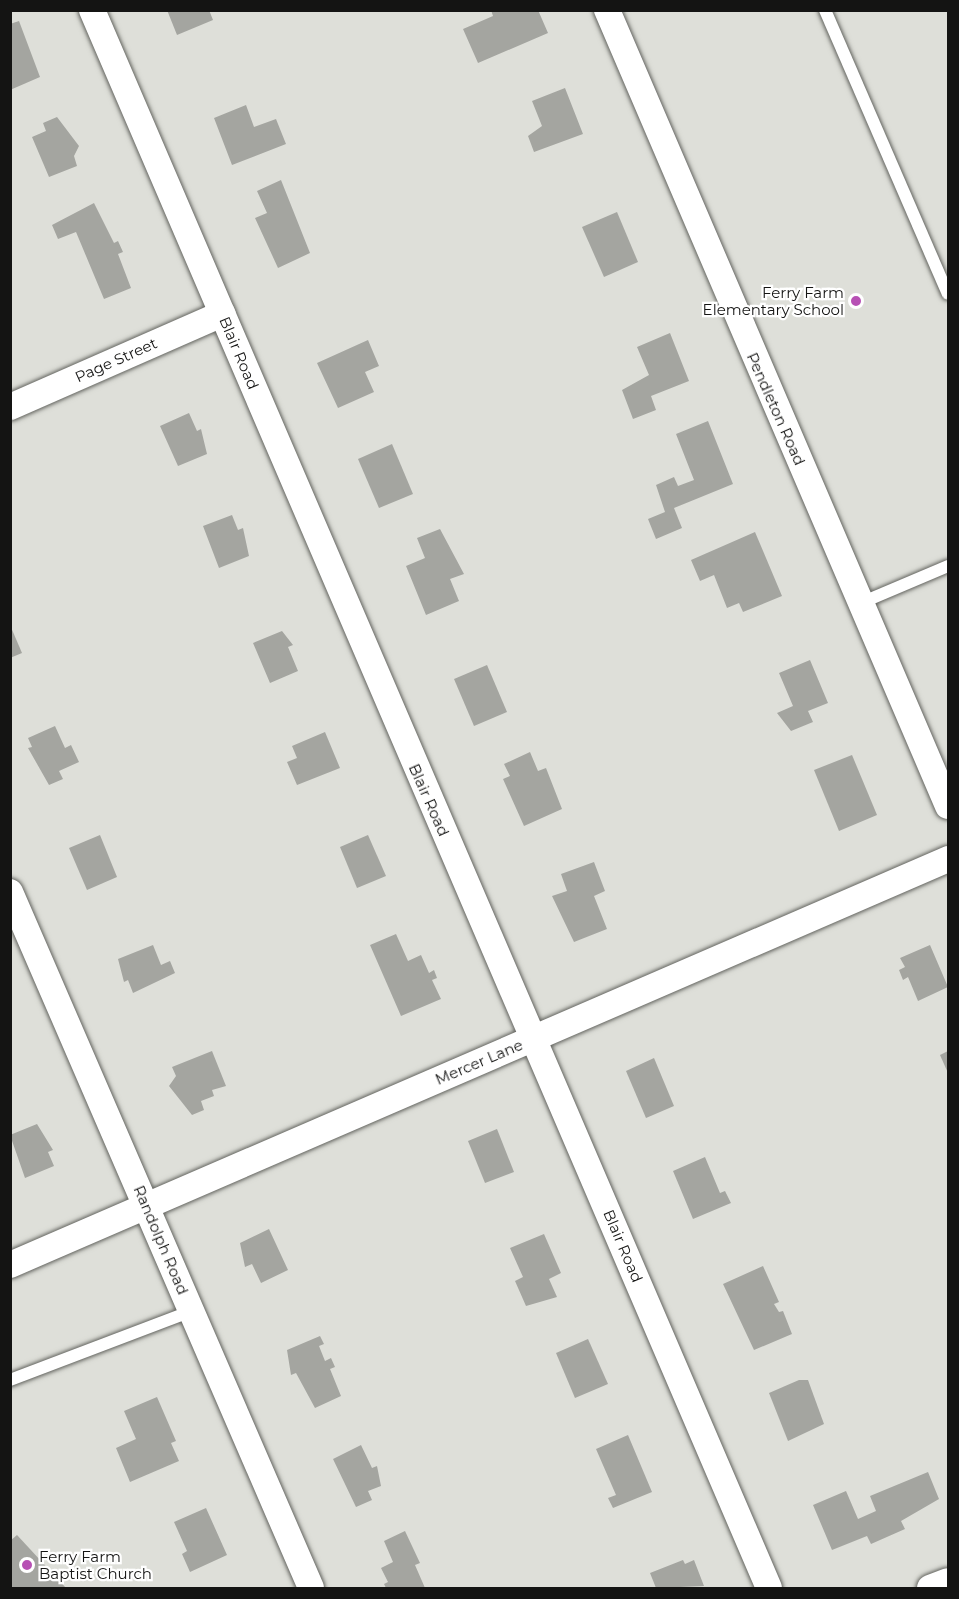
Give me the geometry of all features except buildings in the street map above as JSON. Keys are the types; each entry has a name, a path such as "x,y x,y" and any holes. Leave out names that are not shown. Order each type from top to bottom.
{"street":[{"name":"Blair Road","path":"92,10 769,1588"},
{"name":"Pendleton Road","path":"607,10 948,806"},
{"name":"Page Street","path":"10,407 222,314"},
{"name":"Mercer Lane","path":"10,1265 948,859"},
{"name":"Randolph Road","path":"10,892 311,1588"},
{"path":"930,1588 948,1581"}],"lane":[{"path":"825,10 948,294"},
{"path":"861,603 948,566"},
{"path":"10,1380 192,1311"}],"place":[{"name":"Ferry Farm Elementary School","path":"856,301"},
{"name":"Ferry Farm Baptist Church","path":"27,1565"}]}
